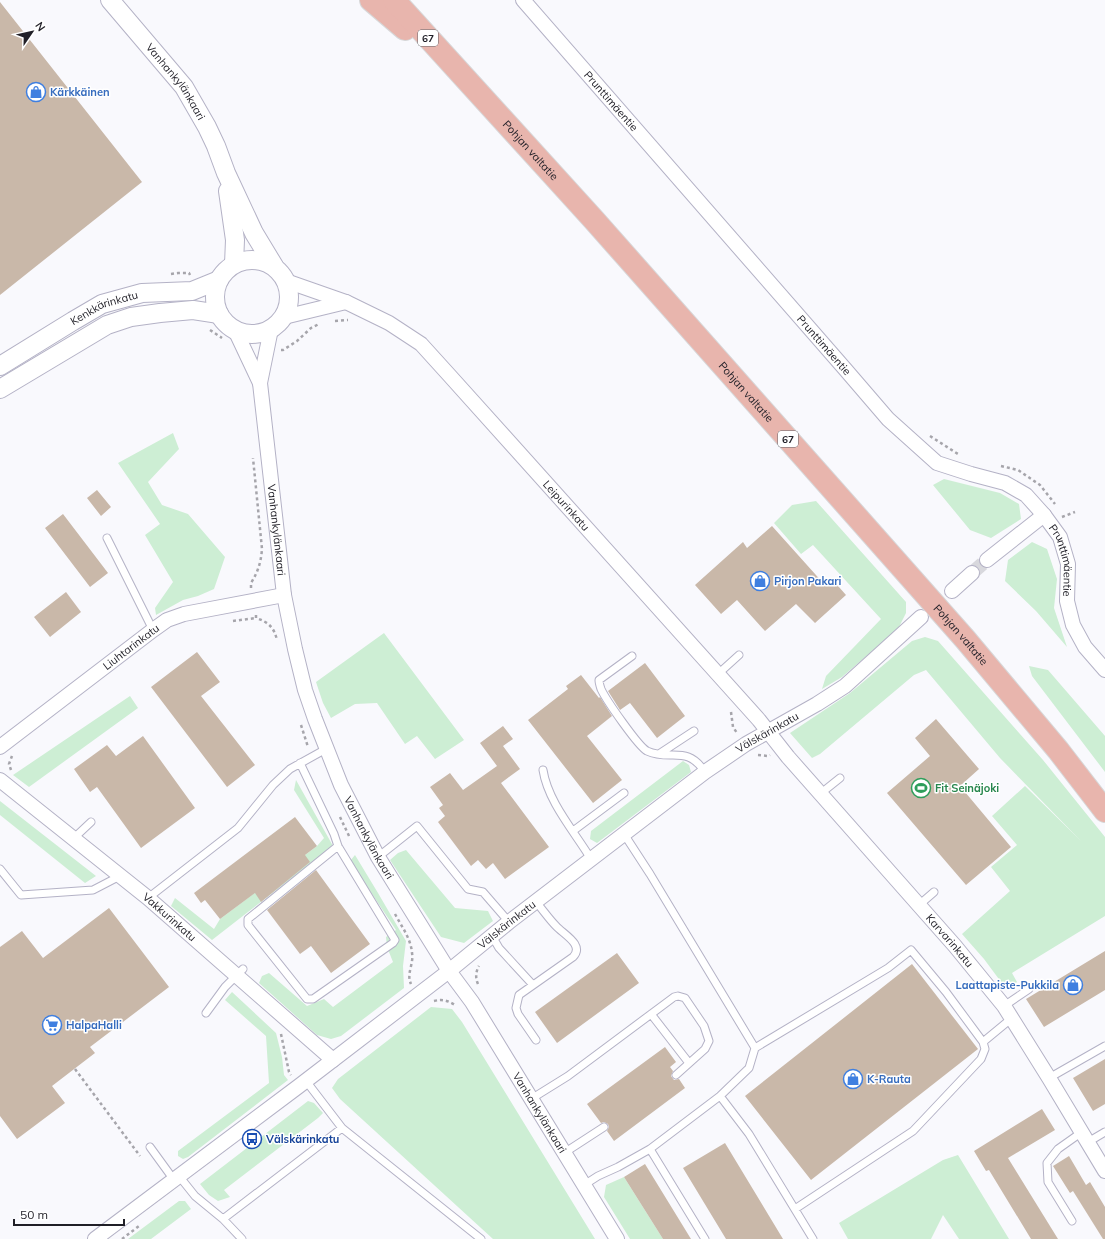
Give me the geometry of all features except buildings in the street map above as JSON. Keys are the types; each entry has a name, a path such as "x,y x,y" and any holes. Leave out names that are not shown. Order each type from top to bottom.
{"main road":[{"path":"371,0 428,50 455,68"},
{"name":"Pohjan valtatie","path":"394,0 599,226 965,639 1058,750 1105,811"},
{"path":"404,0 455,68"}],"street":[{"name":"Vanhankylänkaari","path":"110,0 184,87 207,127 226,173 254,233 274,266"},
{"name":"Prunttimäentie","path":"523,0 888,420 938,463 1005,483 1026,495 1053,519 1068,564 1067,601 1073,625 1085,647 1105,670"},
{"name":"Vanhankylänkaari","path":"226,173 236,240 234,264"},
{"path":"254,260 274,266 286,281 289,293 288,305 284,317 271,329 259,334 229,334 226,323 219,314 215,303 215,291 219,280 225,271 234,264 244,261 254,260"},
{"name":"Kenkkärinkatu","path":"0,366 102,304 142,293 192,291 219,280"},
{"name":"Leipurinkatu","path":"286,281 346,302 389,324 421,344 718,674 767,731"},
{"path":"284,317 346,302"},
{"name":"Kenkkärinkatu","path":"0,389 107,325 131,318 160,313 193,310 219,314"},
{"name":"Vanhankylänkaari","path":"271,329 260,383 284,595 305,690 326,749 341,785 378,857 448,971 472,1002 617,1239"},
{"name":"Vanhankylänkaari","path":"229,334 260,383"},
{"path":"987,560 1053,519"},
{"path":"952,591 972,573"},
{"name":"Liuhtarinkatu","path":"0,747 49,708 167,620 184,614 284,595"},
{"name":"Välskärinkatu","path":"95,1239 303,1084 417,996 509,922 706,772 767,731 817,704 845,686 921,617"},
{"name":"Karvarinkatu","path":"767,731 820,794 955,946 1004,1006 1105,1171"},
{"name":"Vakkurinkatu","path":"2,781 240,972 333,1060"}],"lane":[{"path":"107,538 153,630"},
{"path":"718,674 739,655"},
{"path":"632,656 599,680 601,689 628,731 646,751 659,754 691,757 706,772"},
{"path":"659,754 694,731"},
{"path":"148,898 238,828 273,785 290,769 326,749"},
{"path":"300,763 334,834 338,846 395,940 393,943 313,999 307,999 248,925 248,919 338,846"},
{"path":"543,770 544,780 554,802 592,859"},
{"path":"820,794 840,778"},
{"path":"573,831 624,794"},
{"path":"74,838 91,822"},
{"path":"378,857 417,826 468,889 483,892 509,922"},
{"path":"624,834 650,874 755,1048"},
{"path":"0,869 21,895 94,890 121,876"},
{"path":"919,905 934,892"},
{"path":"536,902 557,928 567,934 577,950 573,957 519,995 516,1008 518,1014 536,1040"},
{"path":"492,936 499,948 533,985"},
{"path":"584,1185 650,1149 720,1096 748,1068 755,1048 888,968 911,950 946,992 983,1042 985,1049 981,1059 913,1131 795,1209"},
{"path":"206,1013 224,987 240,972"},
{"path":"1004,1006 1029,989"},
{"path":"531,1099 568,1076 674,997 678,996 685,998 704,1026 709,1041 705,1049 676,1075"},
{"path":"651,1014 689,1063"},
{"path":"983,1042 1012,1018"},
{"path":"1049,1078 1105,1046"},
{"path":"303,1084 342,1128 481,1239"},
{"path":"720,1096 749,1134 813,1239"},
{"path":"564,1153 604,1127"},
{"path":"223,1219 342,1128"},
{"path":"1072,1221 1048,1182 1047,1163 1058,1149 1085,1137 1105,1132"},
{"path":"150,1147 177,1178 195,1196 223,1219 242,1239"},
{"path":"650,1149 705,1239"}],"path":[{"path":"171,274 189,273 193,279 192,291"},
{"path":"193,310 196,318 202,324 229,334"},
{"path":"332,321 344,319 355,320"},
{"path":"266,352 283,350 297,341 311,328 322,323"},
{"path":"924,432 963,457"},
{"path":"252,454 262,549 259,569 250,583 256,618"},
{"path":"997,465 1018,470 1040,485 1059,509"},
{"path":"1053,519 1076,512"},
{"path":"1053,519 1061,513"},
{"path":"227,621 256,618 267,622 276,634 277,641"},
{"path":"730,707 733,727 746,744"},
{"path":"300,723 312,756"},
{"path":"2,781 11,774 9,764 12,755 16,751"},
{"path":"339,816 351,839"},
{"path":"395,913 410,941 413,962 409,974 410,982 417,996"},
{"path":"280,1034 289,1072 303,1084"},
{"path":"74,1069 140,1156"}],"green space":[{"path":"173,433 179,449 148,482 162,505 188,514 225,557 214,589 198,596 183,600 156,615 155,608 173,582 145,535 160,524 118,463"},
{"path":"944,479 1000,493 1019,504 1021,519 991,538 970,530 933,485"},
{"path":"816,501 906,602 906,613 898,629 842,677 822,689 826,676 881,619 813,545 801,554 774,523 792,505"},
{"path":"1032,542 1047,549 1057,579 1054,608 1067,647 1036,611 1005,581 1008,560"},
{"path":"384,633 464,740 435,759 417,736 405,744 377,703 355,704 331,718 323,703 316,682"},
{"path":"925,637 938,641 1043,760 1105,837 1105,916 1012,973 1017,982 1007,990 984,959 962,934 1010,891 991,867 1017,845 992,816 1025,786 1081,841 1000,758 926,670 914,675 820,754 812,758 790,733 850,693 912,641"},
{"path":"1029,666 1048,670 1105,736 1105,772 1032,676"},
{"path":"130,696 138,708 29,787 13,775"},
{"path":"683,761 689,765 691,772 597,843 590,839 591,831"},
{"path":"296,780 333,846 212,940 171,906 175,898 214,929 220,919 317,846 324,838 294,790"},
{"path":"0,801 96,876 85,883 0,815"},
{"path":"406,850 455,908 488,911 493,921 464,943 441,937 390,860 398,853"},
{"path":"355,855 406,941 403,966 404,988 341,1036 331,1039 317,1035 259,983 262,976 269,973 307,1006 324,999 333,1007 393,962 387,947 386,937 396,930 350,861"},
{"path":"232,992 276,1033 282,1057 284,1075 288,1080 188,1157 183,1159 178,1156 178,1151 269,1083 266,1036 225,1000"},
{"path":"431,1007 452,1009 462,1022 595,1239 493,1239 340,1099 332,1088 338,1079"},
{"path":"308,1101 314,1103 323,1113 318,1118 224,1190 230,1197 218,1201 209,1195 200,1184"},
{"path":"958,1155 1009,1239 959,1239 943,1215 931,1239 848,1239 839,1223 943,1160"},
{"path":"624,1177 663,1239 630,1239 604,1197 606,1185"},
{"path":"179,1201 185,1201 191,1209 151,1239 128,1239"}],"tunnel":[{"path":"972,573 987,560"}],"place":[{"name":"Kärkkäinen","path":"36,92"},
{"name":"Pirjon Pakari","path":"760,581"},
{"name":"Fit Seinäjoki","path":"921,788"},
{"name":"Laattapiste-Pukkila","path":"1073,985"},
{"name":"HalpaHalli","path":"52,1025"},
{"name":"K-Rauta","path":"853,1079"},
{"name":"Välskärinkatu","path":"252,1139"}]}
